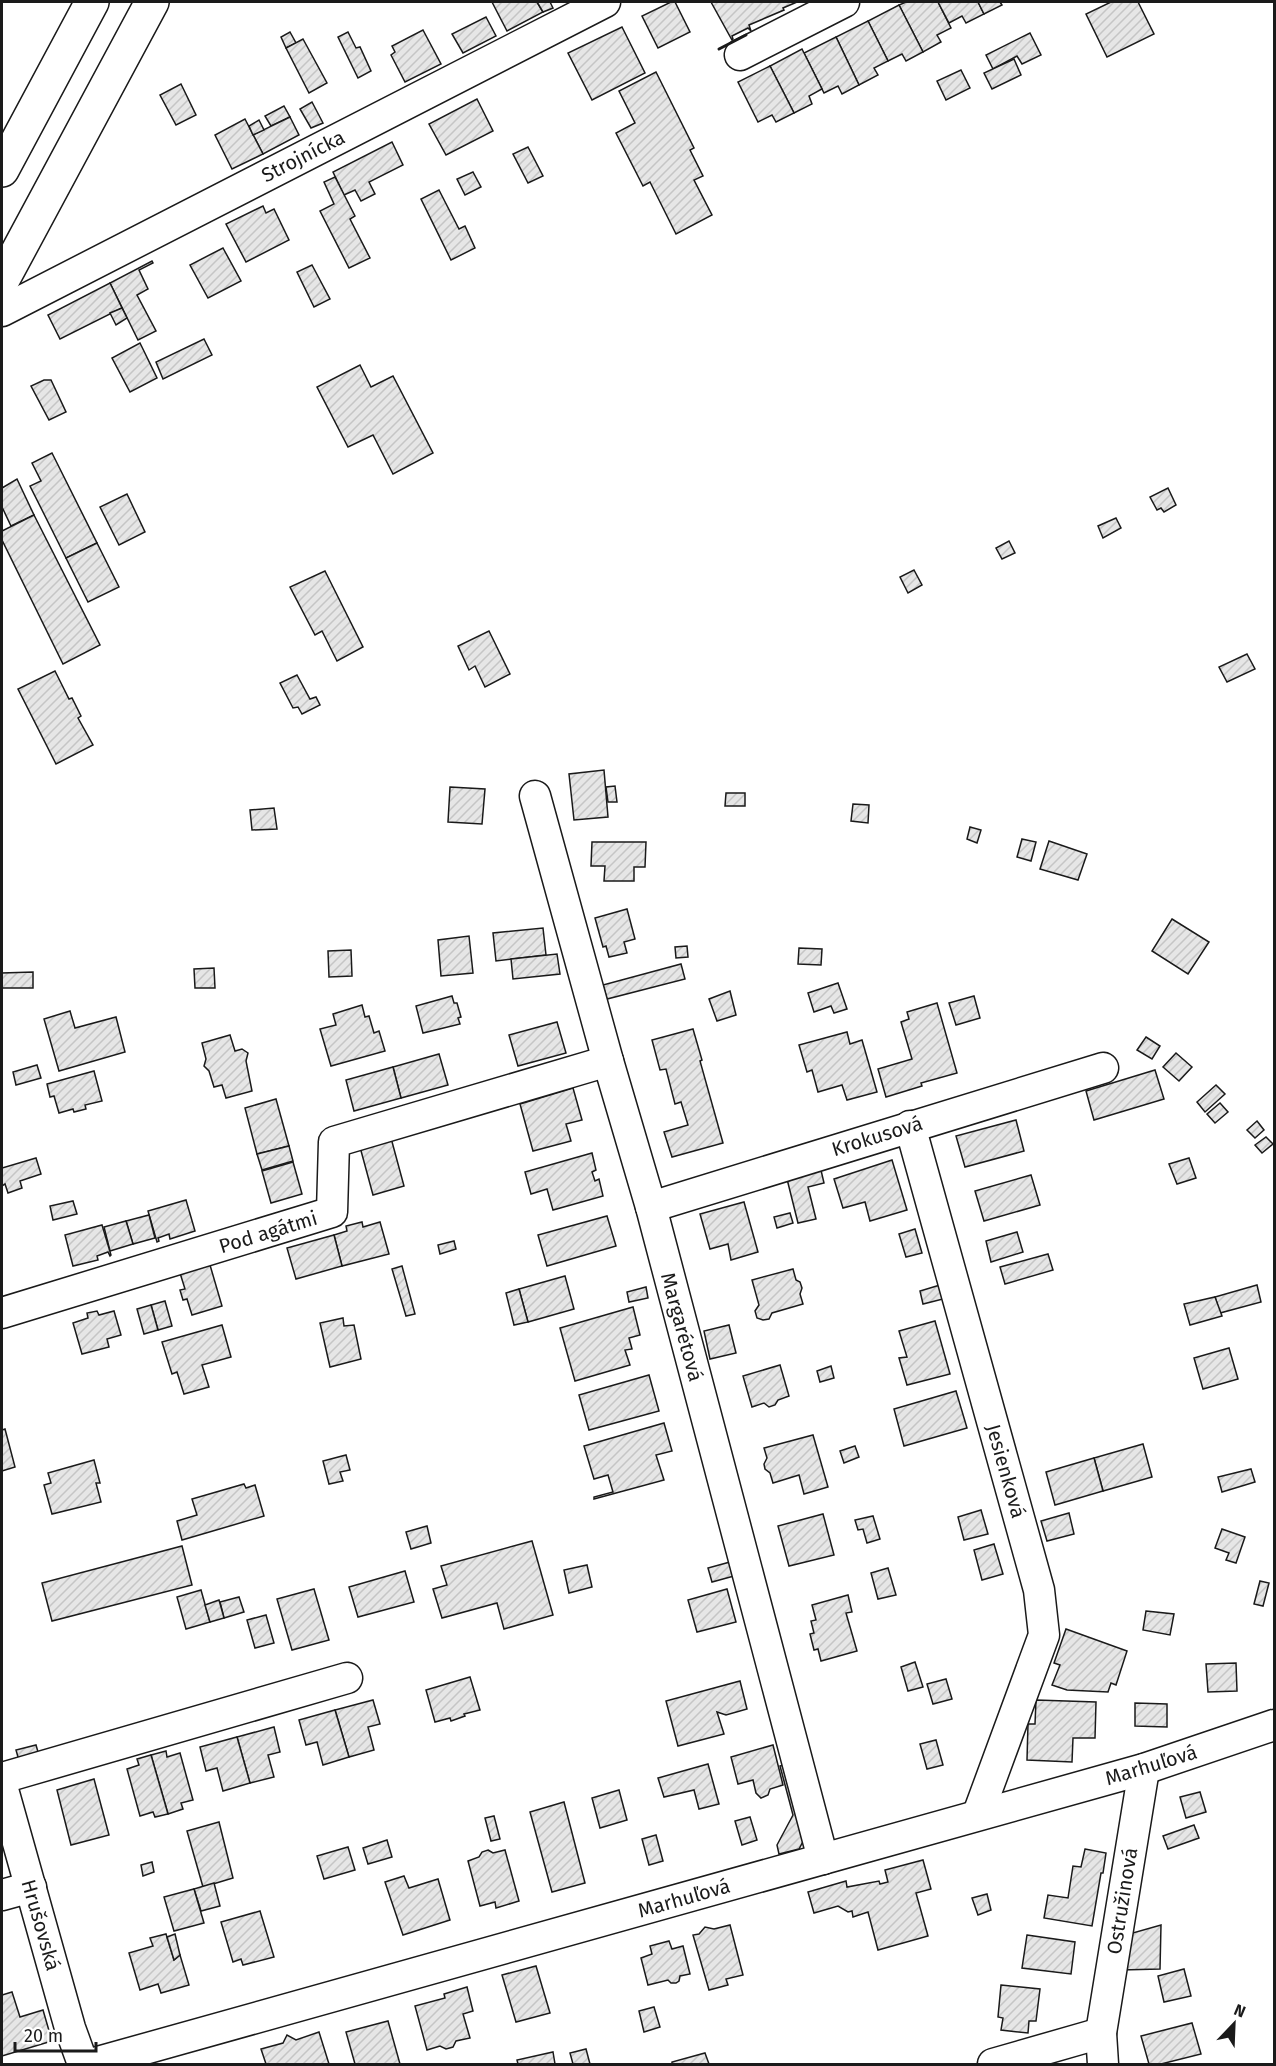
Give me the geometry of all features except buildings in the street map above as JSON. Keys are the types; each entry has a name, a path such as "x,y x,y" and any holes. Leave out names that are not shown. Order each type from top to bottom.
{"highway":[{"path":"2,170 92,2"},
{"path":"2,281 152,2"}],"street":[{"name":"Strojnícka","path":"2,311 605,2"},
{"path":"740,55 839,3"},
{"name":"Margarétová","path":"535,796 651,1207 823,1859"},
{"name":"Pod agátmi","path":"2,1313 332,1212 334,1142 608,1061"},
{"name":"Krokusová","path":"651,1207 1103,1068"},
{"name":"Jesienková","path":"910,1126 1039,1590 1044,1635 978,1814"},
{"path":"2,1778 347,1678"},
{"name":"Marhuľová","path":"92,2064 1144,1769 1275,1725"},
{"name":"Ostružinová","path":"1103,2064 1101,2033 1144,1769"},
{"name":"Hrušovská","path":"2,1786 70,2028 83,2064"},
{"path":"2,1895 31,1887"},
{"path":"993,2064 1101,2033"}],"wall":[{"path":"719,49 746,35"}]}
